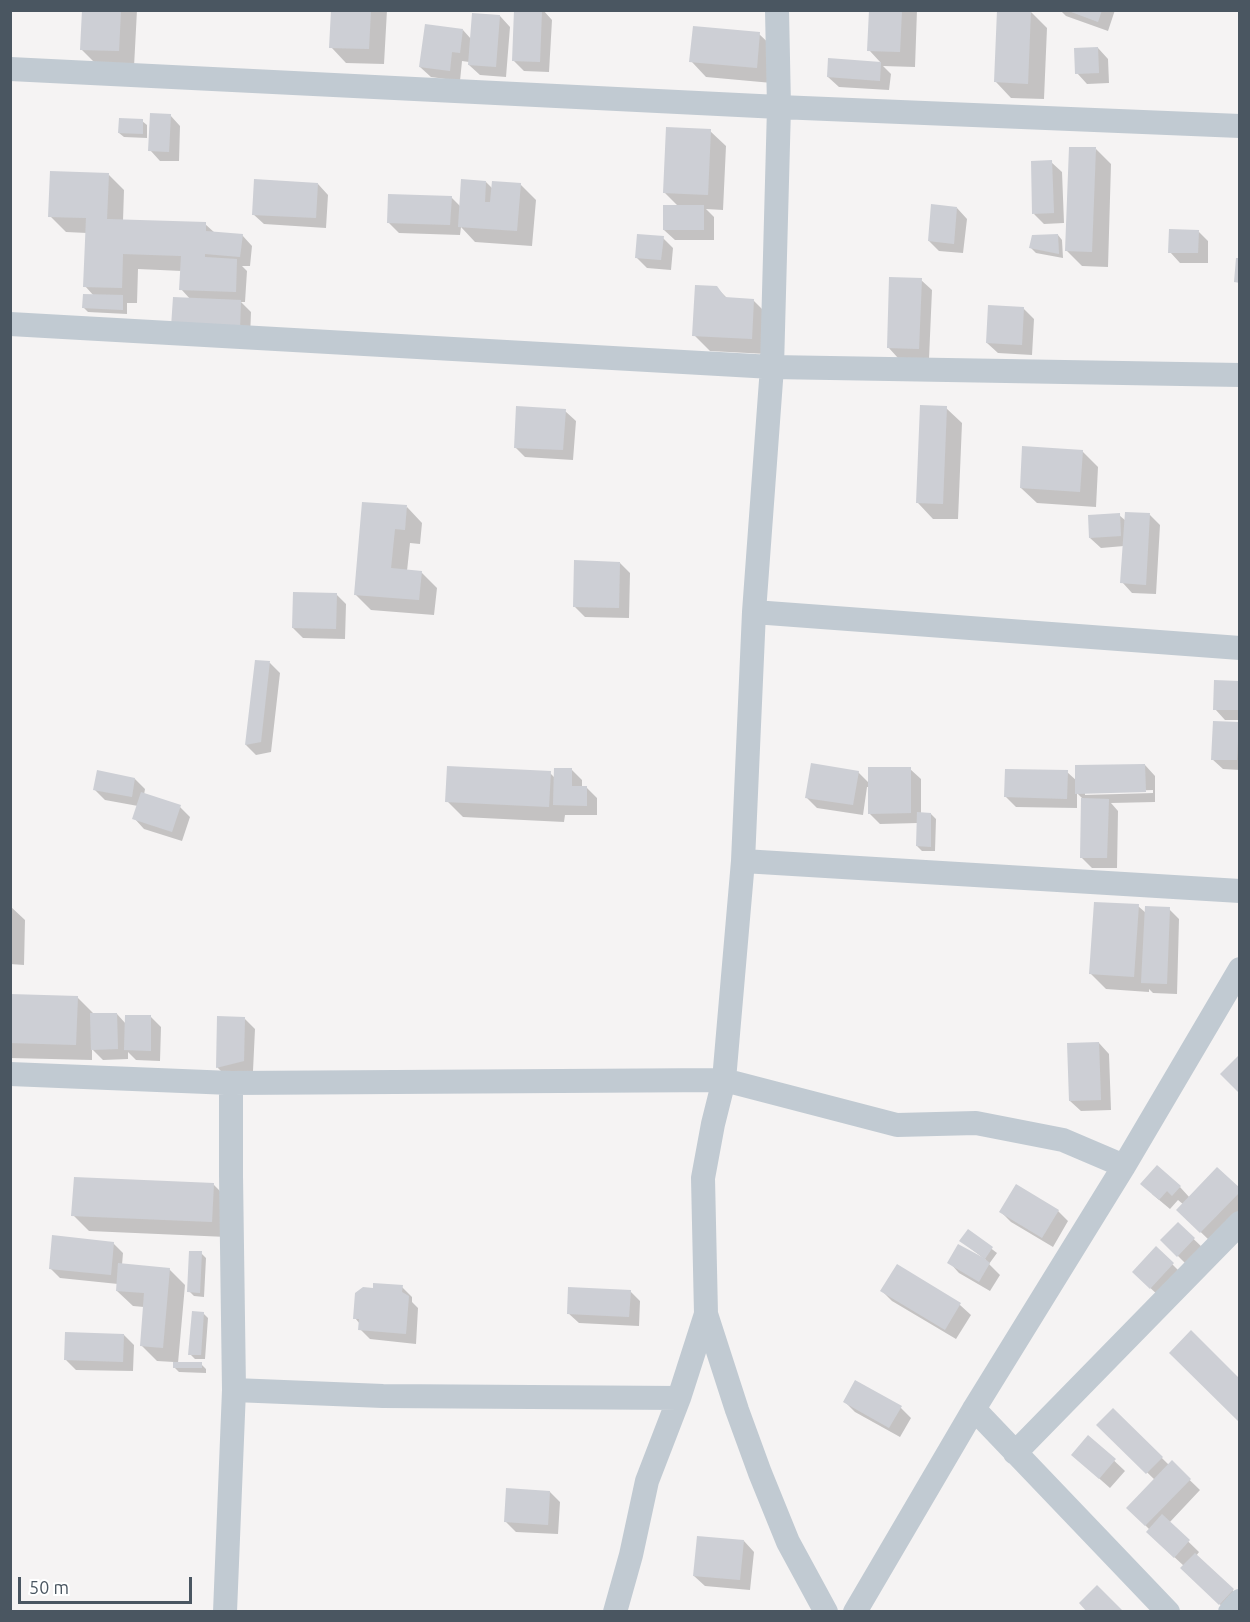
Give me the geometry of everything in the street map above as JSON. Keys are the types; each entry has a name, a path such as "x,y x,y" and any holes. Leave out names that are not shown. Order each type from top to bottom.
{"street":[{"path":"777,10 779,107 772,367 754,612 743,861 724,1080 703,1178 706,1314 760,1473 788,1542 826,1611"},
{"path":"10,69 779,107 1239,126"},
{"path":"10,324 772,367 1239,375"},
{"path":"754,612 1239,648"},
{"path":"743,861 1239,891"},
{"path":"855,1611 974,1409 1124,1166 1239,969"},
{"path":"10,1074 231,1083 724,1080 897,1125 976,1123 1063,1140 1124,1166"},
{"path":"225,1611 234,1390 231,1083"},
{"path":"1015,1453 1239,1223"},
{"path":"615,1611 631,1555 647,1481 679,1398 706,1314"},
{"path":"234,1390 383,1396 679,1398"},
{"path":"974,1409 1168,1611"},
{"path":"1230,1611 1239,1602"}],"building":[{"path":"82,10 121,10 119,51 80,50"},
{"path":"331,10 371,10 369,49 329,48"},
{"path":"514,10 542,10 540,62 512,61"},
{"path":"869,10 902,10 900,52 867,51"},
{"path":"997,10 1031,10 1028,84 994,82"},
{"path":"1066,10 1102,10 1098,22"},
{"path":"472,13 500,15 496,67 468,65"},
{"path":"425,24 463,29 460,53 452,52 450,71 419,67"},
{"path":"693,26 760,32 757,68 689,62"},
{"path":"1098,47 1099,73 1075,74 1074,48"},
{"path":"828,58 881,62 880,81 827,77"},
{"path":"150,113 171,114 169,152 148,151"},
{"path":"119,118 143,119 143,134 118,133"},
{"path":"666,127 711,129 708,195 663,193"},
{"path":"1069,147 1096,147 1092,252 1065,251"},
{"path":"1052,160 1054,213 1032,214 1031,161"},
{"path":"50,171 109,173 107,219 206,222 206,231 243,234 240,257 205,254 205,257 237,259 236,292 179,290 181,256 123,254 122,288 83,287 86,218 48,217"},
{"path":"254,179 318,183 316,218 252,215"},
{"path":"461,179 486,181 485,202 490,202 492,181 521,183 517,231 458,227"},
{"path":"388,194 452,196 450,225 387,223"},
{"path":"931,204 957,207 954,244 928,241"},
{"path":"663,205 704,205 704,230 663,230"},
{"path":"1169,229 1199,230 1198,253 1168,253"},
{"path":"637,234 664,236 661,260 635,258"},
{"path":"1058,234 1059,254 1029,248 1032,235"},
{"path":"1236,258 1240,258 1240,283 1234,282"},
{"path":"889,277 922,278 919,349 887,348"},
{"path":"695,285 717,286 725,297 754,299 752,339 692,336"},
{"path":"83,294 123,295 123,310 82,308"},
{"path":"173,297 241,300 240,330 171,327"},
{"path":"988,305 1024,307 1022,345 986,343"},
{"path":"920,405 947,406 943,504 916,503"},
{"path":"516,406 566,409 563,450 514,448"},
{"path":"1022,446 1083,450 1080,492 1020,488"},
{"path":"362,502 407,505 405,530 395,529 391,568 422,571 419,600 354,595"},
{"path":"1125,512 1150,513 1146,585 1120,583"},
{"path":"1120,513 1121,536 1089,538 1088,515"},
{"path":"574,560 620,562 619,608 573,607"},
{"path":"293,592 337,593 336,629 292,628"},
{"path":"255,660 270,661 261,742 245,745"},
{"path":"1214,680 1240,681 1240,710 1213,710"},
{"path":"1213,721 1239,722 1237,760 1211,760"},
{"path":"811,763 859,771 853,805 805,798"},
{"path":"1145,764 1146,792 1075,794 1075,765"},
{"path":"447,766 551,771 549,807 445,802"},
{"path":"868,767 911,767 911,813 868,814"},
{"path":"554,768 572,768 572,786 587,786 587,806 553,805"},
{"path":"1005,769 1068,770 1067,799 1004,797"},
{"path":"97,770 135,778 132,797 93,790"},
{"path":"141,792 181,805 172,832 132,819"},
{"path":"1081,798 1109,799 1107,858 1080,858"},
{"path":"917,812 931,813 931,847 916,846"},
{"path":"1094,902 1139,904 1134,977 1089,974"},
{"path":"1145,906 1170,907 1167,984 1141,983"},
{"path":"10,994 78,996 76,1045 10,1043"},
{"path":"90,1013 117,1013 118,1049 91,1050"},
{"path":"125,1015 151,1015 151,1051 124,1050"},
{"path":"217,1016 245,1017 244,1061 216,1068"},
{"path":"1099,1042 1101,1100 1069,1101 1067,1043"},
{"path":"1240,1054 1240,1094 1220,1074"},
{"path":"1157,1165 1181,1186 1172,1196 1167,1191 1159,1200 1140,1184"},
{"path":"1217,1167 1240,1188 1240,1192 1200,1233 1176,1210"},
{"path":"74,1177 214,1183 212,1222 71,1216"},
{"path":"1016,1184 1059,1210 1042,1238 999,1212"},
{"path":"1178,1222 1195,1238 1177,1257 1160,1240"},
{"path":"968,1229 993,1247 985,1259 990,1263 979,1282 947,1263 958,1244 984,1258 959,1241"},
{"path":"52,1235 114,1242 111,1275 49,1269"},
{"path":"1156,1246 1174,1263 1150,1289 1132,1272"},
{"path":"189,1251 202,1251 200,1293 187,1292"},
{"path":"118,1263 170,1268 163,1348 140,1346 144,1293 116,1291"},
{"path":"897,1264 961,1303 945,1330 880,1291"},
{"path":"373,1283 403,1285 402,1292 409,1296 406,1334 358,1330 359,1319 353,1319 355,1293 363,1287 373,1288"},
{"path":"568,1287 631,1290 629,1317 567,1314"},
{"path":"192,1311 204,1312 201,1355 188,1355"},
{"path":"1191,1330 1240,1379 1240,1423 1169,1353"},
{"path":"65,1332 124,1334 123,1362 64,1360"},
{"path":"173,1362 202,1362 202,1368 173,1368"},
{"path":"855,1380 902,1406 889,1428 843,1402"},
{"path":"1113,1408 1163,1457 1146,1474 1096,1425"},
{"path":"1088,1435 1116,1459 1099,1479 1071,1455"},
{"path":"1172,1460 1191,1479 1145,1526 1126,1508"},
{"path":"506,1488 550,1491 548,1525 504,1522"},
{"path":"1162,1514 1190,1540 1174,1558 1146,1532"},
{"path":"697,1536 744,1540 740,1580 693,1576"},
{"path":"1195,1553 1234,1589 1219,1605 1180,1568"},
{"path":"1097,1585 1124,1612 1087,1612 1079,1603"}]}
